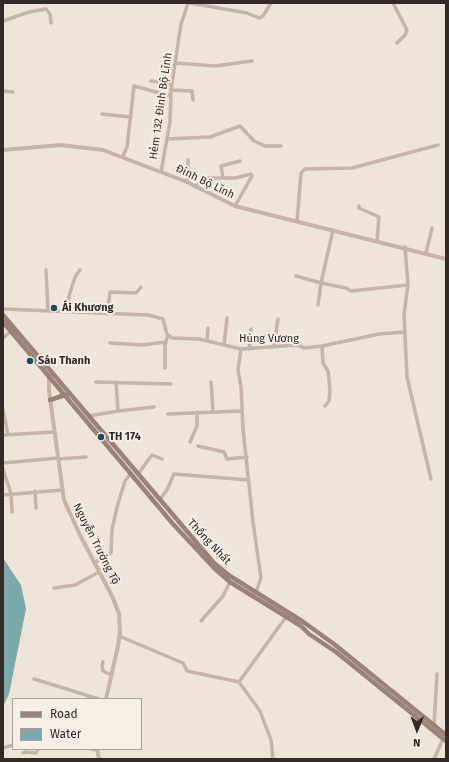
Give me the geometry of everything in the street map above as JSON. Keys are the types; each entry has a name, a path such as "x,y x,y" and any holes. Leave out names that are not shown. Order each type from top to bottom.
{"main road":[{"name":"Thống Nhất","path":"3,315 68,395 126,463 160,499 214,563 230,576 256,592 281,611 286,617 336,652 434,725 445,738"},
{"name":"Thống Nhất","path":"3,322 51,375"},
{"name":"Thống Nhất","path":"68,395 89,416 126,463 131,473 204,558 230,582 281,611 334,644 385,689 445,738"},
{"path":"50,400 68,395"}],"street":[{"path":"189,3 247,13 259,18 263,16 271,3"},
{"name":"Hẻm 132 Đinh Bộ Lĩnh","path":"161,172 170,118 171,90 181,24 189,3"},
{"path":"393,3 407,30 405,35 397,43"},
{"path":"3,21 29,12 46,9 50,14 51,23"},
{"path":"176,63 215,66 252,61"},
{"path":"151,81 172,84"},
{"path":"123,156 127,147 133,90 135,85 171,96"},
{"path":"171,90 192,92 193,100"},
{"path":"3,91 13,92"},
{"path":"102,114 131,117"},
{"path":"167,139 210,137 240,126 244,129 249,138 257,143 265,146 281,146"},
{"name":"Đinh Bộ Lĩnh","path":"3,150 54,145 74,145 100,149 123,156 187,182 235,206 405,247 446,259"},
{"path":"297,221 301,173 305,169 352,168 438,145"},
{"path":"187,182 188,160"},
{"path":"223,178 222,166 240,161"},
{"path":"195,186 204,179 235,178 250,174 252,175 235,206"},
{"path":"359,206 359,208 379,217 377,240"},
{"path":"426,253 432,228"},
{"path":"318,305 321,283 334,230"},
{"path":"405,247 408,285 405,305 404,332 409,392 431,479"},
{"path":"46,270 48,310"},
{"path":"68,311 69,296 75,278 80,270"},
{"path":"296,276 321,283 342,286 351,291 408,285"},
{"path":"107,314 110,292 136,293 141,287"},
{"path":"3,308 107,314 137,314 162,318 168,335 166,342 165,368"},
{"path":"224,345 227,318"},
{"path":"274,346 278,319"},
{"path":"207,341 208,328"},
{"path":"249,349 251,329"},
{"path":"3,338 11,331"},
{"name":"Hùng Vương","path":"168,335 173,338 207,341 241,350 297,345 305,348 379,334 404,332"},
{"path":"110,343 142,345 166,342"},
{"path":"322,346 323,363 328,371 330,390 329,400 326,406"},
{"path":"241,350 238,368 249,480 261,578 256,592"},
{"name":"Nguyễn Trường Tộ","path":"51,375 50,400 62,490 69,513 116,607 120,623 119,636 106,698"},
{"path":"96,382 171,384"},
{"path":"116,382 118,411"},
{"path":"211,382 213,412"},
{"path":"89,416 154,407"},
{"path":"3,409 8,434"},
{"path":"168,414 242,411"},
{"path":"190,442 197,426 197,412"},
{"path":"3,435 54,432"},
{"path":"198,446 224,452 227,458 247,457"},
{"path":"138,474 152,455 162,459"},
{"path":"3,463 86,457"},
{"path":"3,469 11,494 12,512"},
{"path":"94,563 111,553 112,530 117,507 125,481 131,473"},
{"path":"160,499 169,486 174,474 249,480"},
{"path":"3,495 35,491 62,490"},
{"path":"35,491 36,508"},
{"path":"54,588 75,585 99,572"},
{"path":"201,621 222,596 230,582"},
{"path":"239,682 286,617"},
{"path":"119,636 183,663 187,671 239,682 260,711 271,740 273,759"},
{"path":"103,662 103,671 111,676"},
{"path":"434,725 437,674"},
{"path":"34,679 96,698"},
{"path":"434,759 445,738"},
{"path":"23,753 36,753 38,750"},
{"path":"97,750 99,759"}],"water":[{"path":"3,558 21,585 26,609 9,694 3,707"}],"place":[{"name":"Ái Khương","path":"54,308"},
{"name":"Sáu Thanh","path":"30,361"},
{"name":"TH 174","path":"101,437"}]}
